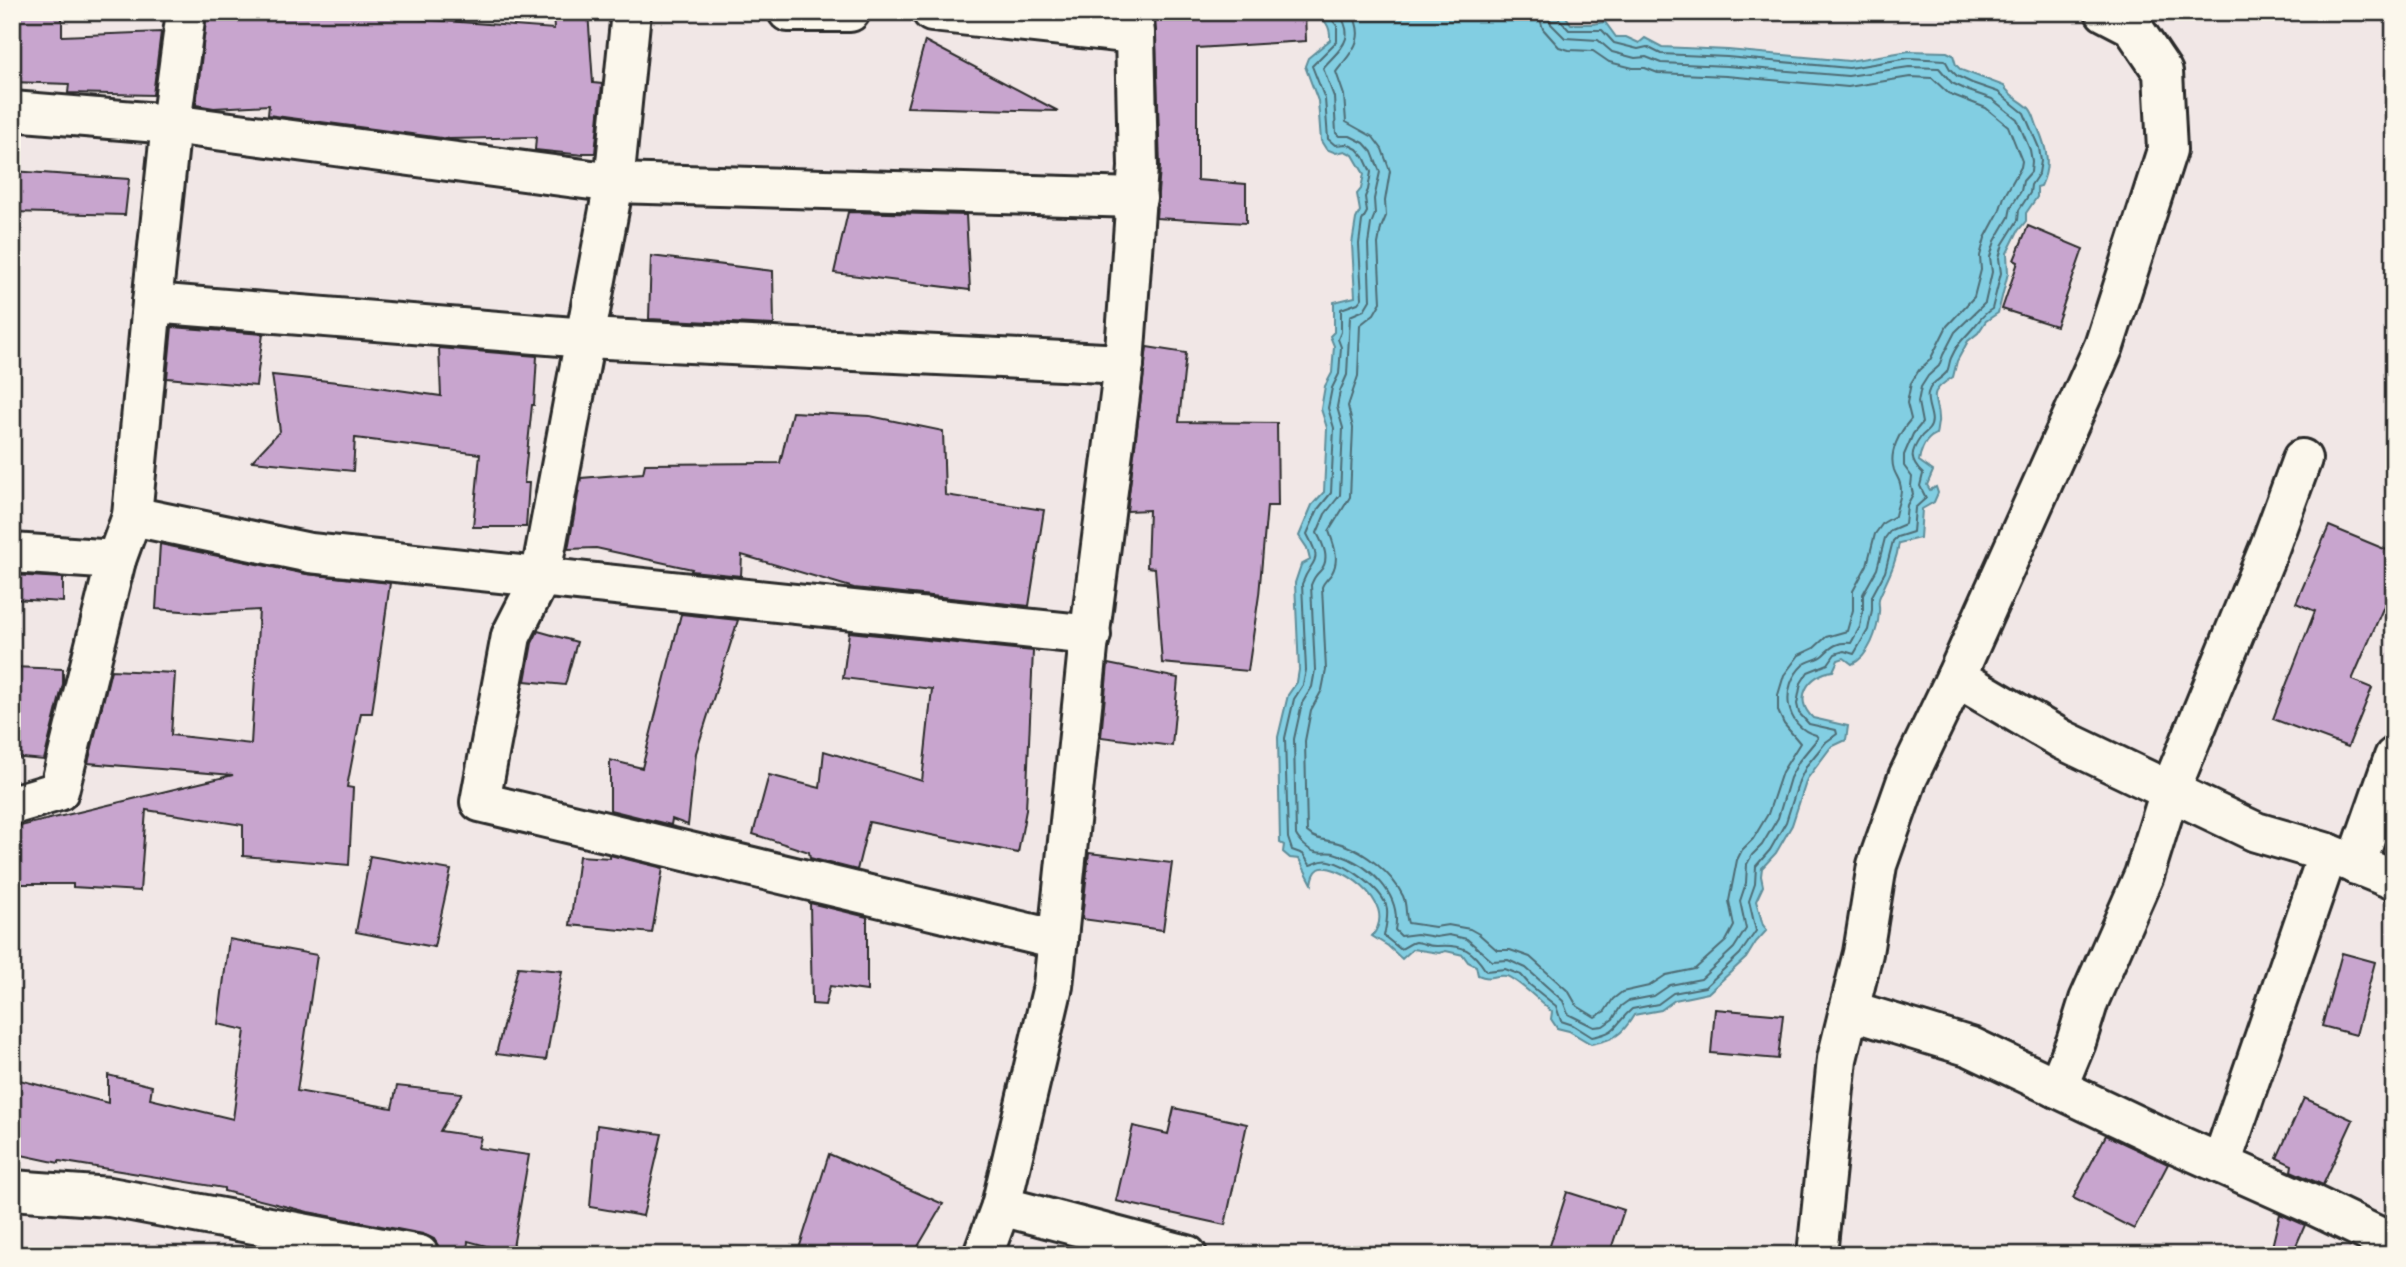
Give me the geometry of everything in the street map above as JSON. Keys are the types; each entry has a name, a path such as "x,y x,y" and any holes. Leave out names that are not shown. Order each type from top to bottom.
{"street":[{"path":"12,805 59,791 116,560 132,516 171,124 186,12"},
{"path":"631,12 614,183 540,579 511,636 480,802 1058,940"},
{"path":"799,13 850,12"},
{"path":"932,12 1134,23 1138,167 1124,364 1053,986 1001,1206 983,1255"},
{"path":"1817,1255 1837,1059 1863,953 1877,866 1908,777 1956,677 2104,346 2167,150 2163,72 2132,26 2105,12"},
{"path":"12,111 171,124 614,183 1137,198"},
{"path":"152,303 586,338 1124,364"},
{"path":"2057,1088 2076,1042 2089,1000 2144,874 2170,791 2270,546 2302,458"},
{"path":"132,516 310,553 1091,635"},
{"path":"12,553 116,560"},
{"path":"1956,677 2063,740 2256,832 2342,859 2394,880"},
{"path":"2221,1164 2342,859 2394,757"},
{"path":"1849,1010 1971,1047 2394,1244"},
{"path":"12,1190 110,1197 419,1255"},
{"path":"1001,1206 1187,1255"}],"water":[{"path":"1314,12 1563,12 1571,24 1605,22 1616,37 1626,37 1639,43 1645,38 1662,47 1849,61 1909,51 1947,52 1953,55 1961,70 2004,86 2029,108 2044,143 2047,164 2044,178 2041,186 2037,187 2037,197 2026,213 2026,221 2007,253 2008,273 1998,313 1986,321 1968,341 1957,361 1953,377 1935,393 1938,415 1936,434 1924,445 1919,461 1933,471 1927,485 1930,490 1936,487 1938,493 1934,502 1922,509 1920,538 1899,543 1894,564 1879,598 1878,619 1868,649 1852,664 1844,658 1838,660 1833,671 1817,677 1806,688 1804,703 1807,711 1813,718 1848,726 1846,740 1831,747 1807,779 1792,825 1776,853 1762,868 1763,886 1756,901 1767,930 1746,958 1708,993 1675,1000 1661,1010 1634,1015 1617,1036 1606,1041 1591,1044 1569,1031 1557,1028 1551,1019 1552,1012 1523,986 1506,976 1478,975 1476,966 1468,962 1463,955 1413,949 1402,959 1372,936 1379,923 1378,910 1372,897 1362,886 1337,871 1326,868 1316,872 1312,884 1299,859 1290,858 1283,852 1284,845 1280,843 1278,737 1288,695 1297,682 1299,670 1295,583 1301,565 1310,560 1307,548 1299,536 1312,505 1324,492 1327,428 1321,409 1325,386 1332,373 1334,346 1330,336 1334,332 1334,302 1355,297 1352,244 1360,211 1357,194 1361,189 1364,174 1353,155 1345,151 1336,153 1326,149 1321,141 1318,101 1305,66 1308,58 1330,40 1330,35 1326,24"}],"building":[{"path":"32,12 62,12 62,36 161,32 153,95 68,93 69,84 12,82 12,17"},
{"path":"207,12 391,12 392,17 554,29 553,12 588,12 593,83 602,84 595,153 583,155 535,150 536,137 449,139 268,115 269,105 214,108 196,105"},
{"path":"1155,12 1305,12 1306,41 1197,48 1197,180 1246,184 1246,223 1156,218 1160,167"},
{"path":"925,41 1058,111 907,107"},
{"path":"12,171 129,179 125,215 12,212"},
{"path":"848,212 966,215 970,290 834,273"},
{"path":"2028,226 2083,249 2056,326 2002,309 2018,262 2014,260"},
{"path":"651,256 773,271 774,325 649,319"},
{"path":"172,327 263,334 256,386 167,378"},
{"path":"1147,347 1186,353 1179,422 1277,423 1278,506 1267,506 1259,595 1248,671 1162,663 1155,568 1147,567 1149,510 1127,511"},
{"path":"439,348 537,356 524,483 529,483 526,527 473,527 480,454 355,438 353,471 252,461 280,431 272,375 441,396"},
{"path":"792,412 870,416 943,431 945,495 1044,510 1029,606 854,588 742,555 741,576 691,571 692,569 596,548 568,549 581,478 643,473 645,464 780,463"},
{"path":"2329,526 2394,553 2394,583 2352,680 2372,688 2348,747 2273,719 2315,611 2296,603"},
{"path":"160,544 306,574 390,583 372,713 361,713 347,787 353,788 349,865 243,856 243,825 146,810 140,891 73,887 73,884 12,884 12,828 233,775 88,763 111,670 175,673 171,735 251,744 259,610 208,613 156,609"},
{"path":"12,575 63,578 63,602 12,599"},
{"path":"681,614 738,620 696,753 688,825 672,819 671,825 610,810 610,760 642,768"},
{"path":"538,631 577,642 565,685 525,681 532,643"},
{"path":"849,632 1033,651 1026,810 1018,853 869,822 857,870 810,858 809,852 753,834 769,775 820,788 824,751 922,781 932,689 843,678"},
{"path":"1108,664 1178,678 1172,746 1101,737"},
{"path":"12,667 63,669 63,684 44,760 12,757"},
{"path":"1089,853 1172,863 1163,930 1082,919"},
{"path":"610,855 663,868 652,933 570,925 579,856 610,858"},
{"path":"370,856 451,870 434,947 356,932"},
{"path":"810,903 867,917 867,991 830,986 825,1005 812,1004"},
{"path":"229,939 317,955 297,1091 392,1108 397,1086 462,1093 440,1131 481,1137 478,1148 529,1155 512,1253 468,1241 467,1255 440,1255 434,1239 423,1234 308,1212 224,1191 224,1188 59,1163 12,1153 12,1078 108,1103 108,1075 152,1086 150,1099 233,1119 245,1030 218,1024"},
{"path":"2342,953 2375,962 2356,1035 2322,1026"},
{"path":"518,967 562,971 546,1060 496,1054"},
{"path":"1715,1009 1783,1015 1778,1059 1711,1053"},
{"path":"2304,1098 2353,1120 2323,1185 2291,1171 2292,1165 2277,1158"},
{"path":"1174,1108 1247,1124 1225,1225 1116,1201 1133,1126 1168,1134"},
{"path":"597,1125 662,1134 643,1216 590,1207"},
{"path":"2106,1135 2168,1164 2134,1229 2073,1198"},
{"path":"829,1154 943,1204 913,1255 797,1255"},
{"path":"1567,1192 1624,1210 1609,1255 1547,1255"},
{"path":"2280,1214 2305,1225 2292,1255 2270,1255"}]}
